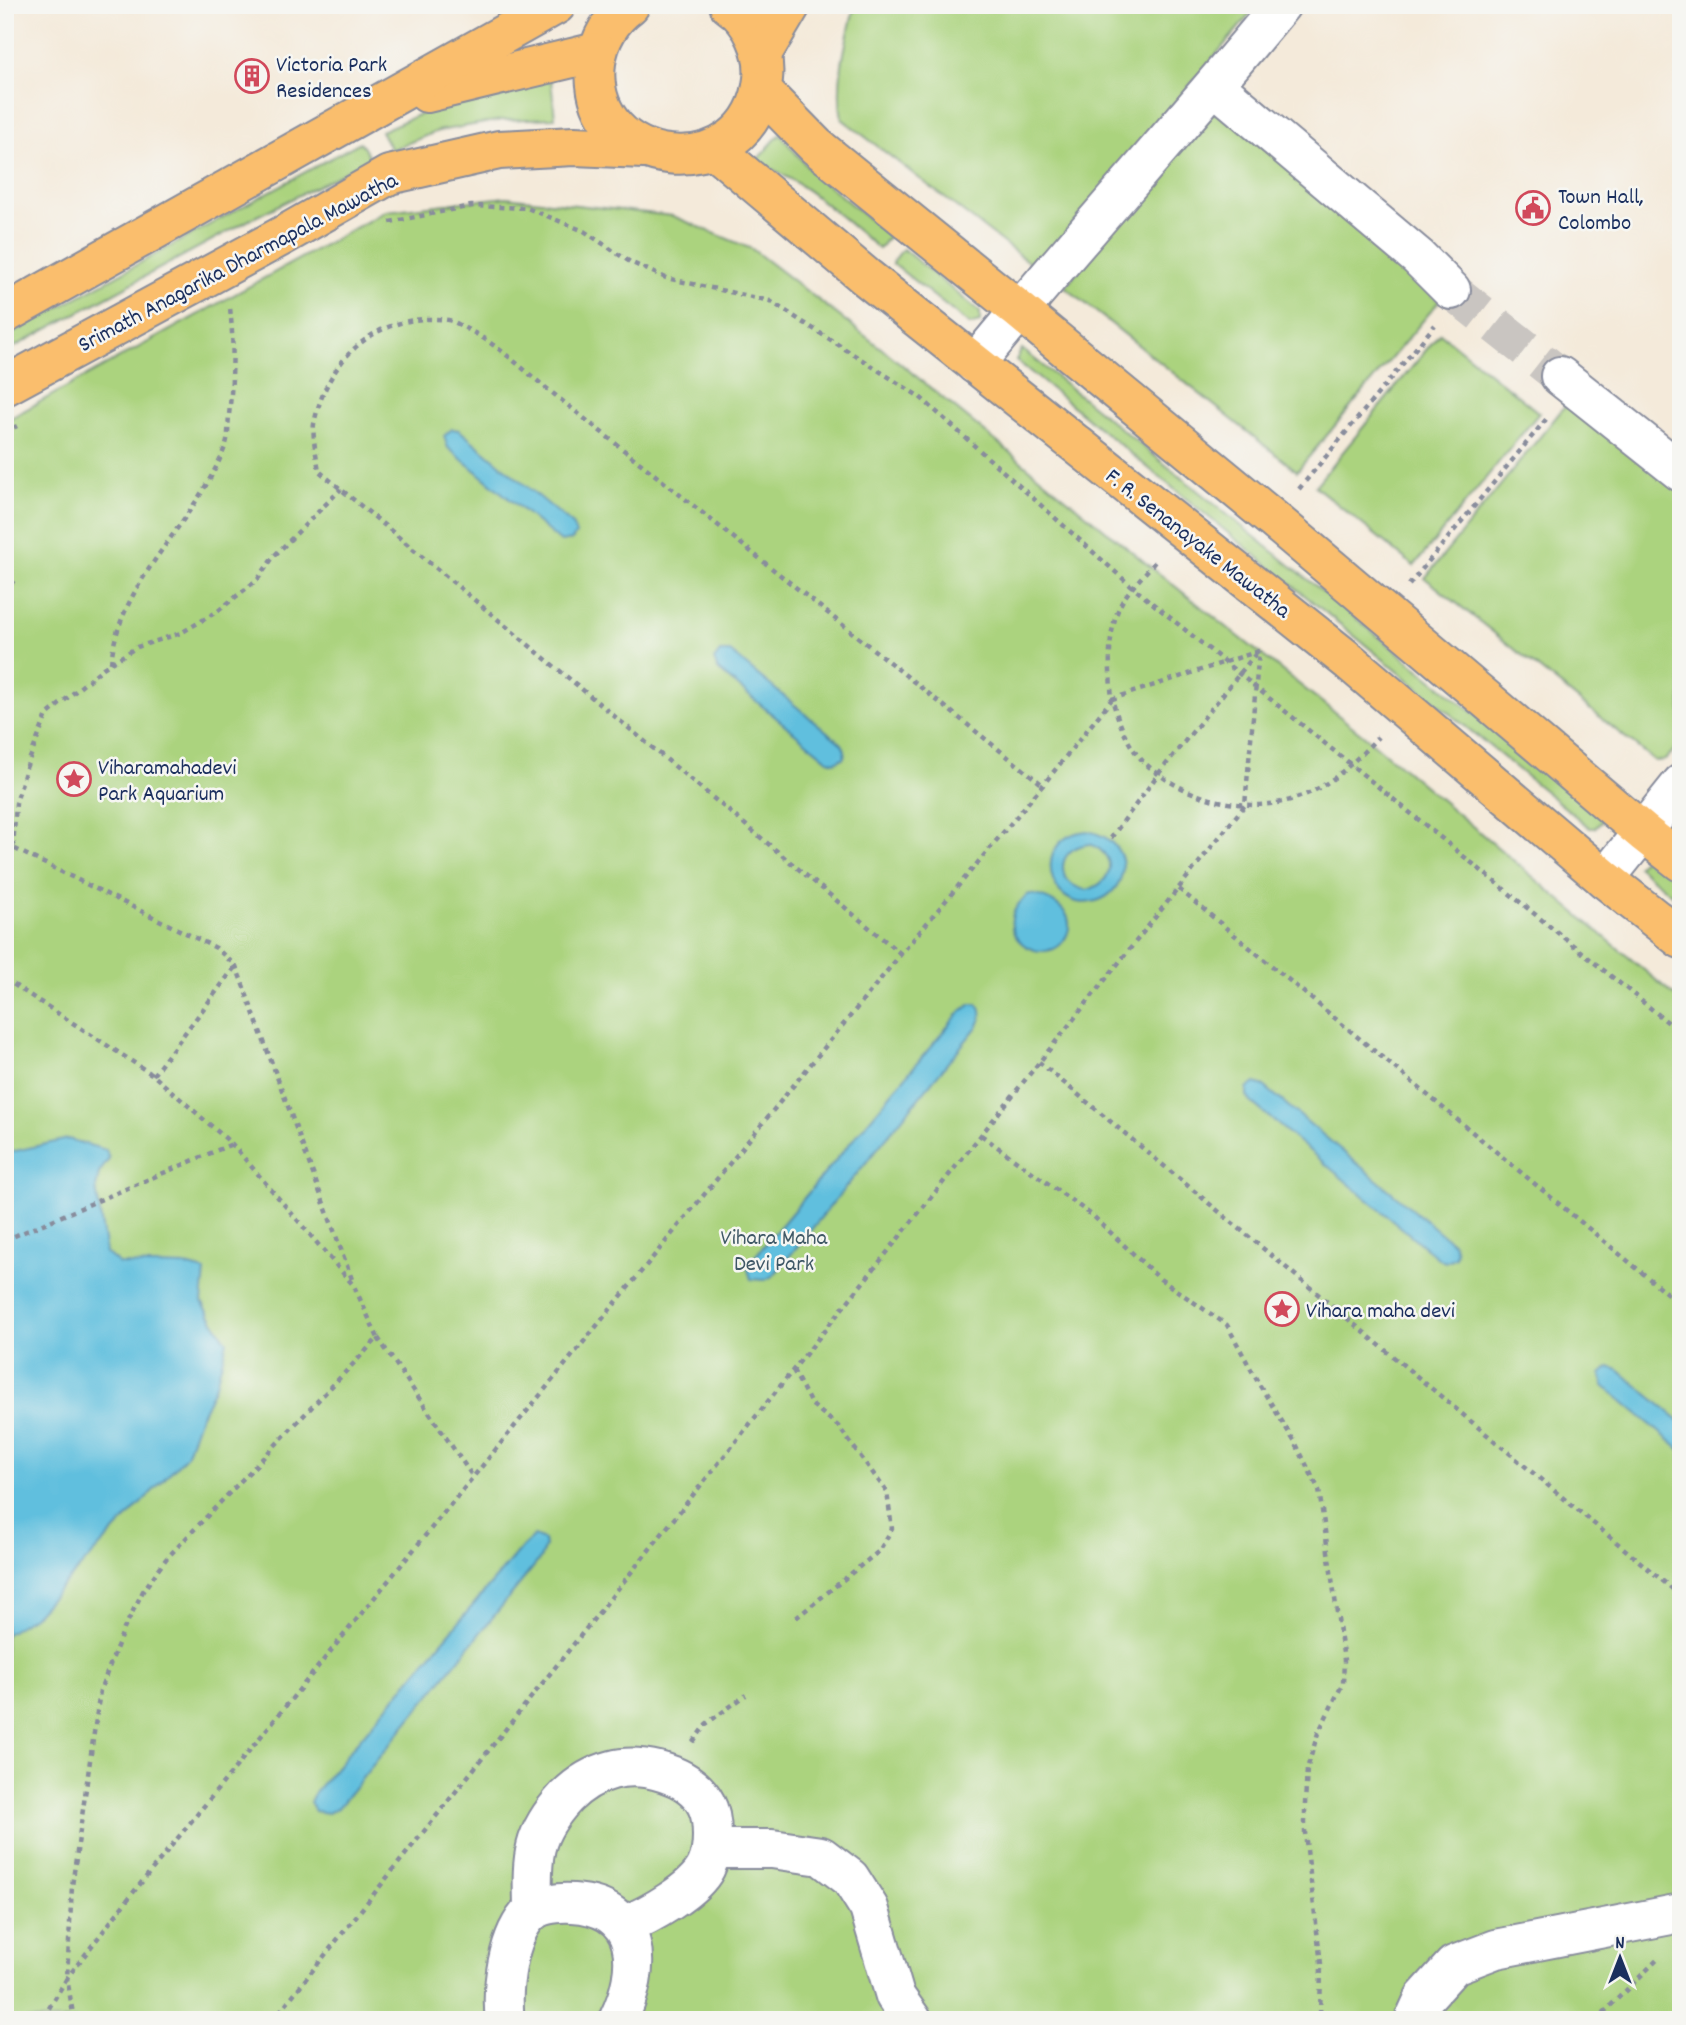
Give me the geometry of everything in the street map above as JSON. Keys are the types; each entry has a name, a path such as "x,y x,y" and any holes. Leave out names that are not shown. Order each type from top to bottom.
{"main road":[{"path":"5,314 556,5"},
{"path":"630,5 606,31 597,52 595,75 599,97 609,119 625,136 644,149"},
{"path":"729,5 751,28 762,72 816,146 1274,520 1681,862"},
{"path":"714,149 736,135 753,115 762,72 791,5"},
{"path":"359,117 436,90 597,52"},
{"name":"Srimath Anagarika Dharmapala Mawatha","path":"5,386 389,175 499,150 574,146 644,149 667,156 691,156 714,149"},
{"name":"F. R. Senanayake Mawatha","path":"714,149 866,277 1404,708 1681,939"}],"lane":[{"path":"975,364 1215,86 1281,5"},
{"path":"1215,86 1418,257 1451,290"},
{"path":"1566,381 1681,472"},
{"path":"1605,878 1681,784"},
{"path":"533,1911 536,1847 545,1823 558,1805 581,1783 613,1769 642,1768 671,1775 695,1789 707,1805 712,1828 712,1849 706,1868 683,1891 645,1917 625,1925"},
{"path":"712,1849 772,1849 821,1856 850,1878 869,1908 895,1996 912,2020"},
{"path":"505,2020 502,2001 504,1977 513,1945 523,1923 533,1911 559,1902 584,1903 603,1909 625,1925 635,1965 618,2020"},
{"path":"1414,2020 1424,1998 1454,1965 1496,1949 1681,1913"}],"path":[{"path":"389,222 471,206 527,208 584,231 631,262 666,278 771,301 920,397 1133,587 1681,1033"},
{"path":"111,663 113,643 121,618 136,590 199,499 226,444 233,375 231,309 216,271"},
{"path":"219,315 231,309"},
{"path":"901,954 319,471 313,426 323,394 341,360 366,337 405,321 450,320 490,340 540,383 1043,785"},
{"path":"1274,520 1435,325"},
{"path":"1386,613 1566,381"},
{"path":"5,432 29,419"},
{"path":"5,864 13,848 16,803 26,768 47,715 111,663 137,647 181,633 218,611 258,579 274,556 341,489"},
{"path":"1181,528 1123,600 1112,632 1112,699 1120,727 1146,764 1191,791 1214,800 1245,805 1280,803 1320,787 1351,764 1404,708"},
{"path":"5,593 14,580"},
{"path":"42,2020 67,1978 132,1894 1112,699 1259,651"},
{"path":"1111,838 1159,773 1259,651"},
{"path":"273,2020 1245,805 1259,651"},
{"path":"5,849 13,848 216,948 236,967 354,1286 378,1338 473,1477"},
{"path":"1179,889 1681,1306"},
{"path":"153,1075 236,967"},
{"path":"5,979 153,1075 232,1144 354,1286"},
{"path":"1039,1062 1681,1595"},
{"path":"981,1135 1093,1216 1160,1279 1227,1325 1319,1490 1344,1660 1343,1683 1318,1733 1307,1769 1305,1833 1321,1964 1320,2020"},
{"path":"5,1240 232,1144"},
{"path":"74,2020 67,1978 72,1886 100,1691 123,1631 143,1591 166,1559 378,1338"},
{"path":"793,1370 811,1404 838,1426 887,1492 892,1529 879,1551 796,1618"},
{"path":"671,1775 706,1724 746,1695"},
{"path":"1596,2020 1662,1955"}],"green space":[{"path":"855,5 1258,5 1036,268 842,119 841,76"},
{"path":"551,80 555,118 502,120 438,131 391,150 381,131 434,108"},
{"path":"1212,112 1227,115 1447,292 1297,471 1065,287 1198,118"},
{"path":"780,134 810,170 889,236 879,249 805,189 773,169 755,162"},
{"path":"360,142 371,159 253,218 5,352 5,337"},
{"name":"Vihara Maha Devi Park","path":"506,197 673,216 752,249 890,355 1372,742 1681,1001 1681,2020 5,2020 5,421 386,211"},
{"path":"903,249 980,312 980,322 970,325 892,263"},
{"path":"1440,333 1539,413 1414,566 1315,486"},
{"path":"1022,349 1601,816 1601,822 1595,828 1590,828 1016,360"},
{"path":"1574,395 1681,482 1681,743 1665,760 1655,761 1425,578"},
{"path":"1648,855 1681,881 1681,902 1637,866"}],"water":[{"path":"452,429 459,430 572,524 576,534 572,540 561,542 448,448 444,436"},
{"path":"720,652 730,652 842,744 844,757 835,762 828,760 718,670 714,660"},
{"path":"1087,831 1096,833 1116,848 1122,862 1122,871 1118,884 1107,896 1096,901 1079,902 1066,897 1056,887 1051,874 1051,859 1057,846 1069,836","holes":["1090,844 1099,849 1108,861 1107,875 1103,881 1087,890 1076,887 1064,874 1065,859 1078,847"]},
{"path":"1029,894 1050,900 1066,914 1069,930 1058,946 1046,951 1034,950 1022,944 1014,934 1012,922 1016,908"},
{"path":"971,1004 977,1004 981,1012 977,1027 774,1275 765,1280 751,1279 747,1266 959,1013"},
{"path":"1255,1083 1264,1086 1453,1243 1455,1257 1445,1262 1439,1259 1251,1102 1247,1089"},
{"path":"68,1139 106,1150 109,1159 99,1173 96,1188 106,1253 119,1264 186,1266 205,1271 202,1302 227,1342 216,1384 199,1419 186,1456 33,1617 5,1635 5,1156 6,1153"},
{"path":"1609,1367 1618,1370 1681,1422 1681,1450 1604,1386 1601,1374"},
{"path":"534,1536 544,1540 545,1547 540,1559 338,1808 328,1813 315,1811 310,1803 315,1792"}],"tunnel":[{"path":"1451,290 1560,376"}],"place":[{"name":"Victoria Park Residences","path":"252,76"},
{"name":"Town Hall, Colombo","path":"1533,208"},
{"name":"Viharamahadevi Park Aquarium","path":"74,779"},
{"name":"Vihara maha devi","path":"1282,1309"}]}
